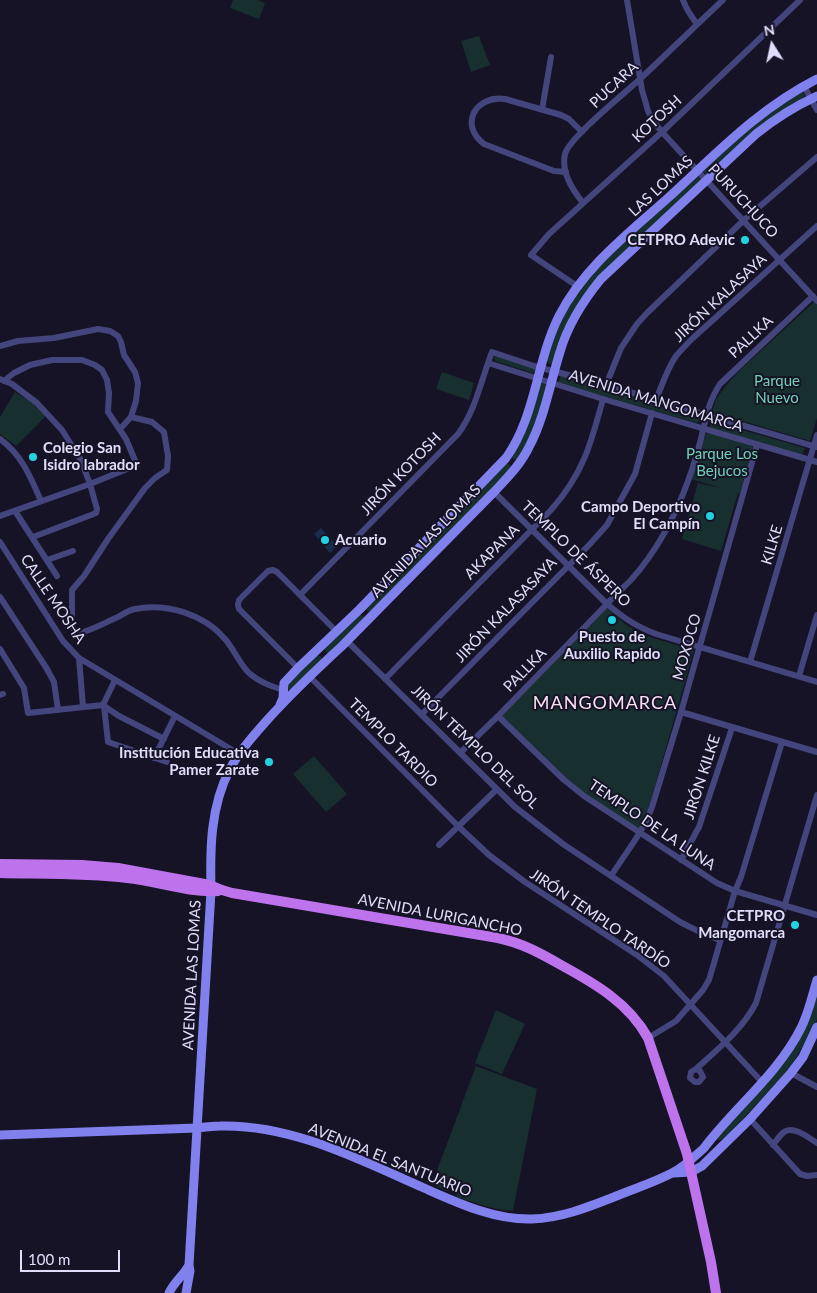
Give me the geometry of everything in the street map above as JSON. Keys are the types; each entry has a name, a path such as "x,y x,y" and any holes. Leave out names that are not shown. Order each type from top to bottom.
{"main road":[{"name":"AVENIDA LURIGANCHO","path":"0,864 26,869 129,878 188,889 211,888 498,938 524,945 600,988 623,1006 639,1023 648,1038 693,1172"},
{"name":"AVENIDA LURIGANCHO","path":"0,873 26,869"},
{"path":"693,1172 716,1293"},
{"path":"693,1172 714,1252 721,1293"}],"street":[{"name":"PURUCHUCO","path":"627,0 642,90 653,121 815,298"},
{"path":"683,0 690,15 697,24"},
{"name":"PUCARA","path":"583,203 573,190 566,172 565,155 567,149 582,132 723,0"},
{"name":"KOTOSH","path":"577,286 531,255 549,234 662,132 800,0"},
{"path":"542,110 551,57"},
{"name":"LAS LOMAS","path":"540,366 553,328 568,300 584,277 606,254 742,129 788,95 817,79"},
{"path":"804,86 814,97 817,110"},
{"name":"LAS LOMAS","path":"555,371 559,352 576,314 592,290 611,269 756,134 795,106 814,97"},
{"path":"566,172 554,170 484,144 478,140 472,128 473,113 489,99 505,99 561,115 569,119 582,132"},
{"path":"606,384 621,348 642,318 744,220 817,157"},
{"name":"JIRÓN KALASAYA","path":"656,400 665,375 680,352 693,338 817,226"},
{"name":"PALLKA","path":"460,753 616,593 631,580 665,531 682,498 710,400 720,384 815,298"},
{"path":"0,346 18,341 54,338 98,329 110,331 118,336 124,355 135,372 138,383 136,401 131,417 120,429"},
{"name":"AVENIDA MANGOMARCA","path":"492,352 534,366 606,384 815,447"},
{"name":"JIRÓN KOTOSH","path":"300,595 458,434 472,412 492,352"},
{"path":"0,516 137,465 126,439 108,412 107,380 102,370 95,365 82,360 52,360 30,365 2,380"},
{"name":"AVENIDA MANGOMARCA","path":"488,363 817,462"},
{"name":"AVENIDA LAS LOMAS","path":"279,708 283,698 284,683 360,609 506,458 524,424 540,366"},
{"name":"AVENIDA LAS LOMAS","path":"186,1293 190,1271 211,888 210,856 212,825 218,800 230,768 256,733 279,708 494,492 516,466 536,434 555,371"},
{"path":"2,380 12,384 37,404 62,430 80,460 90,484 97,509 96,513 33,537"},
{"name":"AKAPANA","path":"385,679 565,495 577,476 592,438 603,399"},
{"name":"JIRÓN KALASASAYA","path":"422,714 607,525 635,474 652,413"},
{"path":"131,417 152,422 164,432 168,456 167,470 155,478 146,488 72,590 72,626 76,634 86,632 134,609 153,608 188,613 217,630 248,672 262,682 283,690"},
{"name":"KILKE","path":"750,662 817,435"},
{"path":"0,439 19,458 29,474 41,502"},
{"name":"MOXOCO","path":"611,876 639,833 652,806 681,712 757,445"},
{"path":"506,458 516,466"},
{"name":"TEMPLO DE ÁSPERO","path":"494,492 625,620 639,628 656,634 817,682"},
{"path":"15,511 57,576"},
{"name":"CALLE MOSHA","path":"0,542 63,641 78,658 239,754"},
{"path":"47,560 73,551"},
{"path":"298,668 239,609 240,600 268,571 273,570 277,572 336,631"},
{"path":"0,596 54,682 58,710"},
{"path":"360,609 370,618"},
{"path":"799,676 817,615"},
{"name":"JIRÓN TEMPLO DEL SOL","path":"347,640 515,807 563,844 690,928 720,940"},
{"path":"0,649 24,688 28,713 104,706 119,716 164,739"},
{"path":"318,650 328,659"},
{"path":"78,658 82,707"},
{"name":"TEMPLO TARDIO","path":"310,677 458,827"},
{"path":"115,680 104,706 108,742 167,762"},
{"path":"681,712 817,752"},
{"path":"154,758 175,716"},
{"name":"TEMPLO DE LA LUNA","path":"498,716 563,780 639,833 717,883 735,891 817,915"},
{"name":"JIRÓN KILKE","path":"681,860 699,827 732,728"},
{"path":"648,1038 676,1021 703,990 709,980 782,742"},
{"path":"439,845 498,789"},
{"path":"696,1069 739,1029 756,1003 817,795"},
{"name":"JIRÓN TEMPLO TARDÍO","path":"458,827 506,869 637,955 664,976 762,1082"},
{"name":"AVENIDA EL SANTUARIO","path":"0,1135 218,1126 237,1126 284,1133 338,1151 451,1200 487,1212 515,1218 548,1218 591,1206 672,1173 704,1148 783,1057 801,1029 817,983"},
{"path":"693,1172 702,1166 750,1119 794,1069 803,1057 817,1027"},
{"path":"783,1057 794,1069 817,1087"},
{"path":"750,1119 800,1174 807,1176 817,1175"},
{"path":"773,1144 784,1132 790,1130 817,1143"},
{"name":"AVENIDA EL SANTUARIO","path":"672,1173 693,1172"},
{"path":"169,1293 189,1264"}],"green space":[{"path":"233,0 258,0 265,3 259,19 230,8"},
{"path":"479,36 490,65 471,72 461,41"},
{"path":"802,91 805,95 803,98 706,175 703,171 757,120"},
{"path":"695,176 701,179 701,182 601,275 553,363 550,364 546,361 551,341 570,301 597,268"},
{"name":"Parque Nuevo","path":"815,301 817,303 817,418 810,441 712,412 716,399 740,370"},
{"path":"499,354 537,368 536,372 533,373 495,361 494,357"},
{"path":"442,372 474,383 469,400 436,389"},
{"path":"561,375 699,416 701,419 697,423 558,383"},
{"path":"540,382 545,383 546,386 535,427 518,459 515,460 511,457"},
{"path":"15,392 33,403 46,416 16,446 0,434 0,417"},
{"path":"711,421 805,448 802,455 709,428"},
{"name":"Parque Los Bejucos","path":"708,432 752,446 754,449 740,493 738,493 721,551 682,539 698,483 721,488 691,479"},
{"path":"507,463 511,466 511,470 371,611 368,611 365,608"},
{"path":"606,607 625,624 646,636 694,650 649,807 639,829 587,796 559,774 501,716"},
{"path":"359,614 363,616 363,620 330,653 327,653 324,646"},
{"path":"318,655 322,660 291,690 289,689 288,683"},
{"path":"314,756 347,794 326,812 293,774"},
{"path":"817,994 817,1019 812,1031 789,1069 727,1136 718,1140 716,1138 764,1085"},
{"path":"496,1010 525,1024 502,1074 475,1063"},
{"path":"476,1066 537,1089 513,1211 492,1208 457,1197 456,1192 446,1191 432,1184"}],"water":[{"name":"Acuario","path":"321,528 337,546 330,553 314,534"}],"place":[{"name":"CETPRO Adevic","path":"745,240"},
{"name":"Colegio San Isidro labrador","path":"33,457"},
{"name":"Campo Deportivo El Campín","path":"710,516"},
{"name":"Acuario","path":"325,540"},
{"name":"Puesto de Auxilio Rapido","path":"612,620"},
{"name":"Institución Educativa Pamer Zarate","path":"269,762"},
{"name":"CETPRO Mangomarca","path":"795,925"}],"district":[{"name":"MANGOMARCA","path":"605,703"}]}
